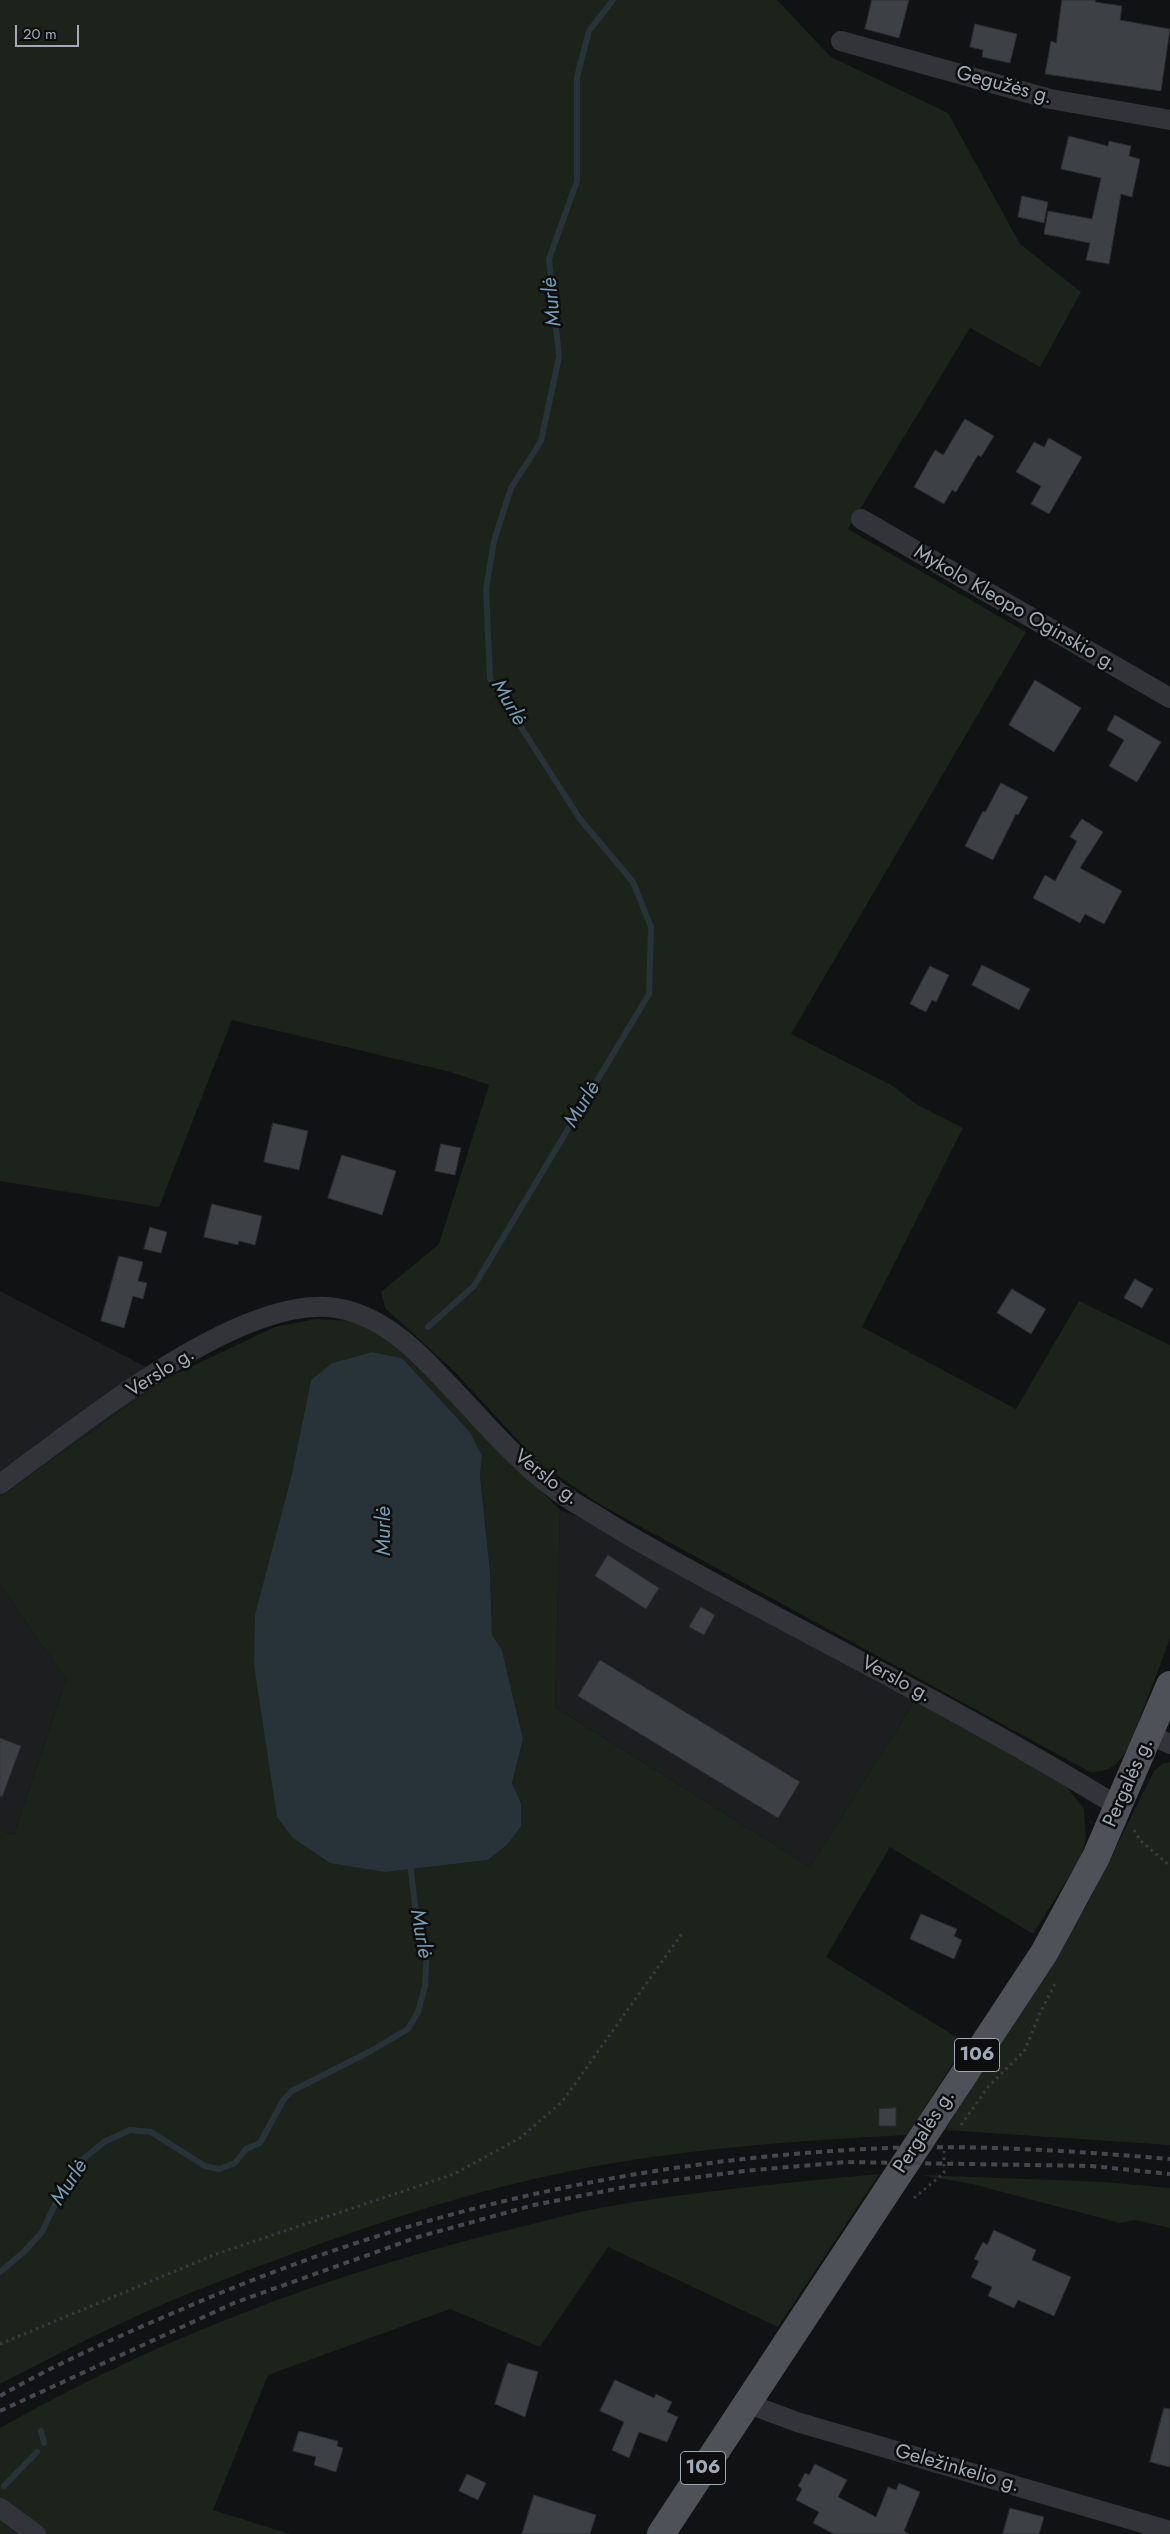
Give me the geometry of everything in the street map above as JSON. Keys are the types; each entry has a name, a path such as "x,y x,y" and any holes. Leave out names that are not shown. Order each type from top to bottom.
{"main road":[{"name":"Pergalės g.","path":"661,2534 1044,1953 1096,1857 1119,1808 1160,1740 1170,1685"}],"street":[{"name":"Gegužės g.","path":"841,41 1050,99 1170,120"},
{"name":"Mykolo Kleopo Oginskio g.","path":"861,519 1170,698"},
{"name":"Verslo g.","path":"0,1484 159,1370 249,1322 305,1307 326,1307 354,1312 393,1332 417,1353 523,1464 556,1490 658,1553 945,1706 1065,1774 1119,1808"},
{"name":"Geležinkelio g.","path":"746,2403 797,2422 1170,2531"},
{"path":"0,2508 36,2534"}],"path":[{"path":"1119,1808 1140,1840 1170,1866"},
{"path":"0,2344 216,2254 454,2174 520,2138 562,2102 683,1932"}],"shaded area":[{"path":"0,0 777,0 831,57 948,113 1020,244 1081,292 1040,367 970,328 848,529 1026,632 791,1034 893,1086 916,1104 963,1128 862,1327 1016,1409 1079,1301 1170,1345 1170,1639 1129,1746 1114,1766 1103,1771 1090,1772 601,1505 539,1463 453,1370 385,1308 381,1292 439,1244 489,1085 451,1072 232,1020 159,1207 0,1181"},
{"path":"0,1291 167,1378 0,1497"},
{"path":"316,1319 357,1321 395,1343 560,1510 555,1707 810,1867 916,1699 1067,1787 1084,1809 1086,1839 1081,1857 1033,1934 890,1847 826,1957 966,2043 907,2135 779,2143 651,2157 566,2172 497,2188 360,2230 207,2286 108,2329 0,2384 0,1830 14,1835 66,1680 0,1584 0,1497 167,1378 275,1327","holes":["372,1352 402,1358 470,1432 482,1456 480,1475 490,1571 492,1635 502,1650 523,1739 512,1783 521,1803 507,1845 488,1860 386,1872 274,1546 291,1478 311,1380 332,1363"]},
{"path":"560,1510 590,1521 916,1699 810,1867 555,1707"},
{"path":"0,1584 66,1680 14,1835 0,1830"},
{"path":"1170,1762 1170,2145 945,2130 1088,1903 1154,1771 1162,1764"},
{"path":"879,2174 778,2327 608,2247 540,2347 450,2309 268,2375 213,2510 290,2534 0,2534 0,2428 60,2395 121,2365 247,2311 377,2266 442,2247 599,2208 704,2192"},
{"path":"921,2175 1105,2182 1170,2188 1170,2228 1136,2220 1120,2223 972,2184"}],"water":[{"path":"372,1352 402,1358 470,1432 482,1456 480,1475 490,1571 492,1635 502,1650 523,1739 512,1783 521,1803 521,1826 507,1845 488,1860 386,1872 330,1863 293,1838 277,1817 254,1665 255,1615 291,1478 311,1380 332,1363"}],"building":[{"path":"872,0 909,0 899,38 865,29"},
{"path":"1062,0 1096,0 1095,2 1122,6 1120,20 1170,29 1161,91 1045,74 1051,41 1056,43"},
{"path":"975,24 1017,34 1010,63 982,57 983,50 970,47"},
{"path":"1069,136 1108,146 1109,141 1131,146 1129,156 1140,159 1132,197 1121,194 1109,264 1086,260 1090,243 1044,234 1048,211 1092,219 1101,178 1061,169"},
{"path":"1022,196 1048,202 1044,223 1018,217"},
{"path":"965,419 994,436 981,457 978,455 956,492 952,490 944,504 914,487 935,450 943,455"},
{"path":"1049,438 1082,457 1049,514 1031,504 1041,486 1016,472 1034,442 1044,447"},
{"path":"1035,680 1081,708 1054,752 1009,725"},
{"path":"1115,715 1161,742 1137,782 1109,766 1124,740 1107,730"},
{"path":"1001,783 1028,797 1018,815 1016,814 993,860 965,846 983,811 985,812"},
{"path":"1082,819 1103,832 1080,868 1122,891 1104,924 1085,914 1080,923 1033,898 1045,875 1055,881 1077,841 1070,837"},
{"path":"982,965 1030,989 1019,1010 972,985"},
{"path":"930,966 949,975 936,1002 932,1000 926,1012 910,1004"},
{"path":"273,1123 308,1131 299,1170 264,1162"},
{"path":"441,1144 461,1148 455,1175 435,1171"},
{"path":"342,1155 396,1171 382,1215 328,1198"},
{"path":"212,1204 262,1216 255,1245 239,1241 238,1245 204,1237"},
{"path":"150,1227 167,1232 161,1253 144,1249"},
{"path":"119,1256 143,1262 138,1281 147,1283 143,1299 133,1296 124,1328 101,1321"},
{"path":"1135,1279 1153,1289 1142,1308 1124,1298"},
{"path":"1012,1289 1046,1309 1031,1334 997,1313"},
{"path":"608,1555 659,1588 646,1609 595,1576"},
{"path":"701,1607 715,1615 704,1635 689,1627"},
{"path":"600,1660 800,1782 778,1818 578,1696"},
{"path":"0,1738 21,1746 2,1797 0,1796"},
{"path":"921,1914 957,1929 954,1936 962,1940 954,1959 910,1939"},
{"path":"896,2108 896,2126 879,2126 879,2109"},
{"path":"994,2230 1036,2250 1032,2260 1071,2277 1054,2316 1018,2300 1014,2308 988,2296 992,2287 971,2277 979,2261 974,2259 983,2242 987,2245"},
{"path":"508,2363 538,2372 525,2417 495,2404"},
{"path":"615,2380 654,2398 656,2394 672,2402 667,2412 678,2417 667,2442 639,2432 629,2458 612,2450 624,2422 600,2411"},
{"path":"1164,2408 1170,2409 1170,2467 1150,2462"},
{"path":"299,2431 338,2441 337,2446 343,2448 336,2472 314,2465 316,2457 293,2451"},
{"path":"815,2464 847,2480 838,2497 876,2517 888,2487 896,2490 899,2483 920,2492 904,2531 909,2534 834,2534 813,2523 819,2512 796,2500 802,2489 798,2486 805,2473 809,2475"},
{"path":"467,2474 486,2483 478,2500 459,2491"},
{"path":"534,2495 596,2515 590,2534 522,2534"},
{"path":"1010,2508 1044,2517 1039,2534 1003,2534"}],"waterway":[{"name":"Murlė","path":"428,1327 474,1286 649,994 651,927 633,882 580,819 490,679 486,589 494,541 511,488 541,441 559,357 549,259 577,181 577,77 589,31 613,0"},
{"name":"Murlė","path":"0,2272 24,2252 42,2232 64,2185 82,2160 104,2142 130,2130 151,2132 205,2166 219,2169 235,2163 246,2149 260,2143 284,2099 292,2091 369,2052 408,2029 418,2012 425,1986 427,1948 415,1906 410,1862"},
{"name":"Murlė","path":"41,2431 44,2443"},
{"name":"Murlė","path":"4,2486 37,2452"}],"railway":[{"path":"0,2396 68,2360 187,2307 347,2246 428,2221 510,2200 593,2182 677,2168 762,2157 887,2148 1009,2148 1170,2159"},
{"path":"0,2411 234,2303 418,2237 534,2205 631,2186 744,2171 846,2162 1092,2166 1170,2174"}]}
